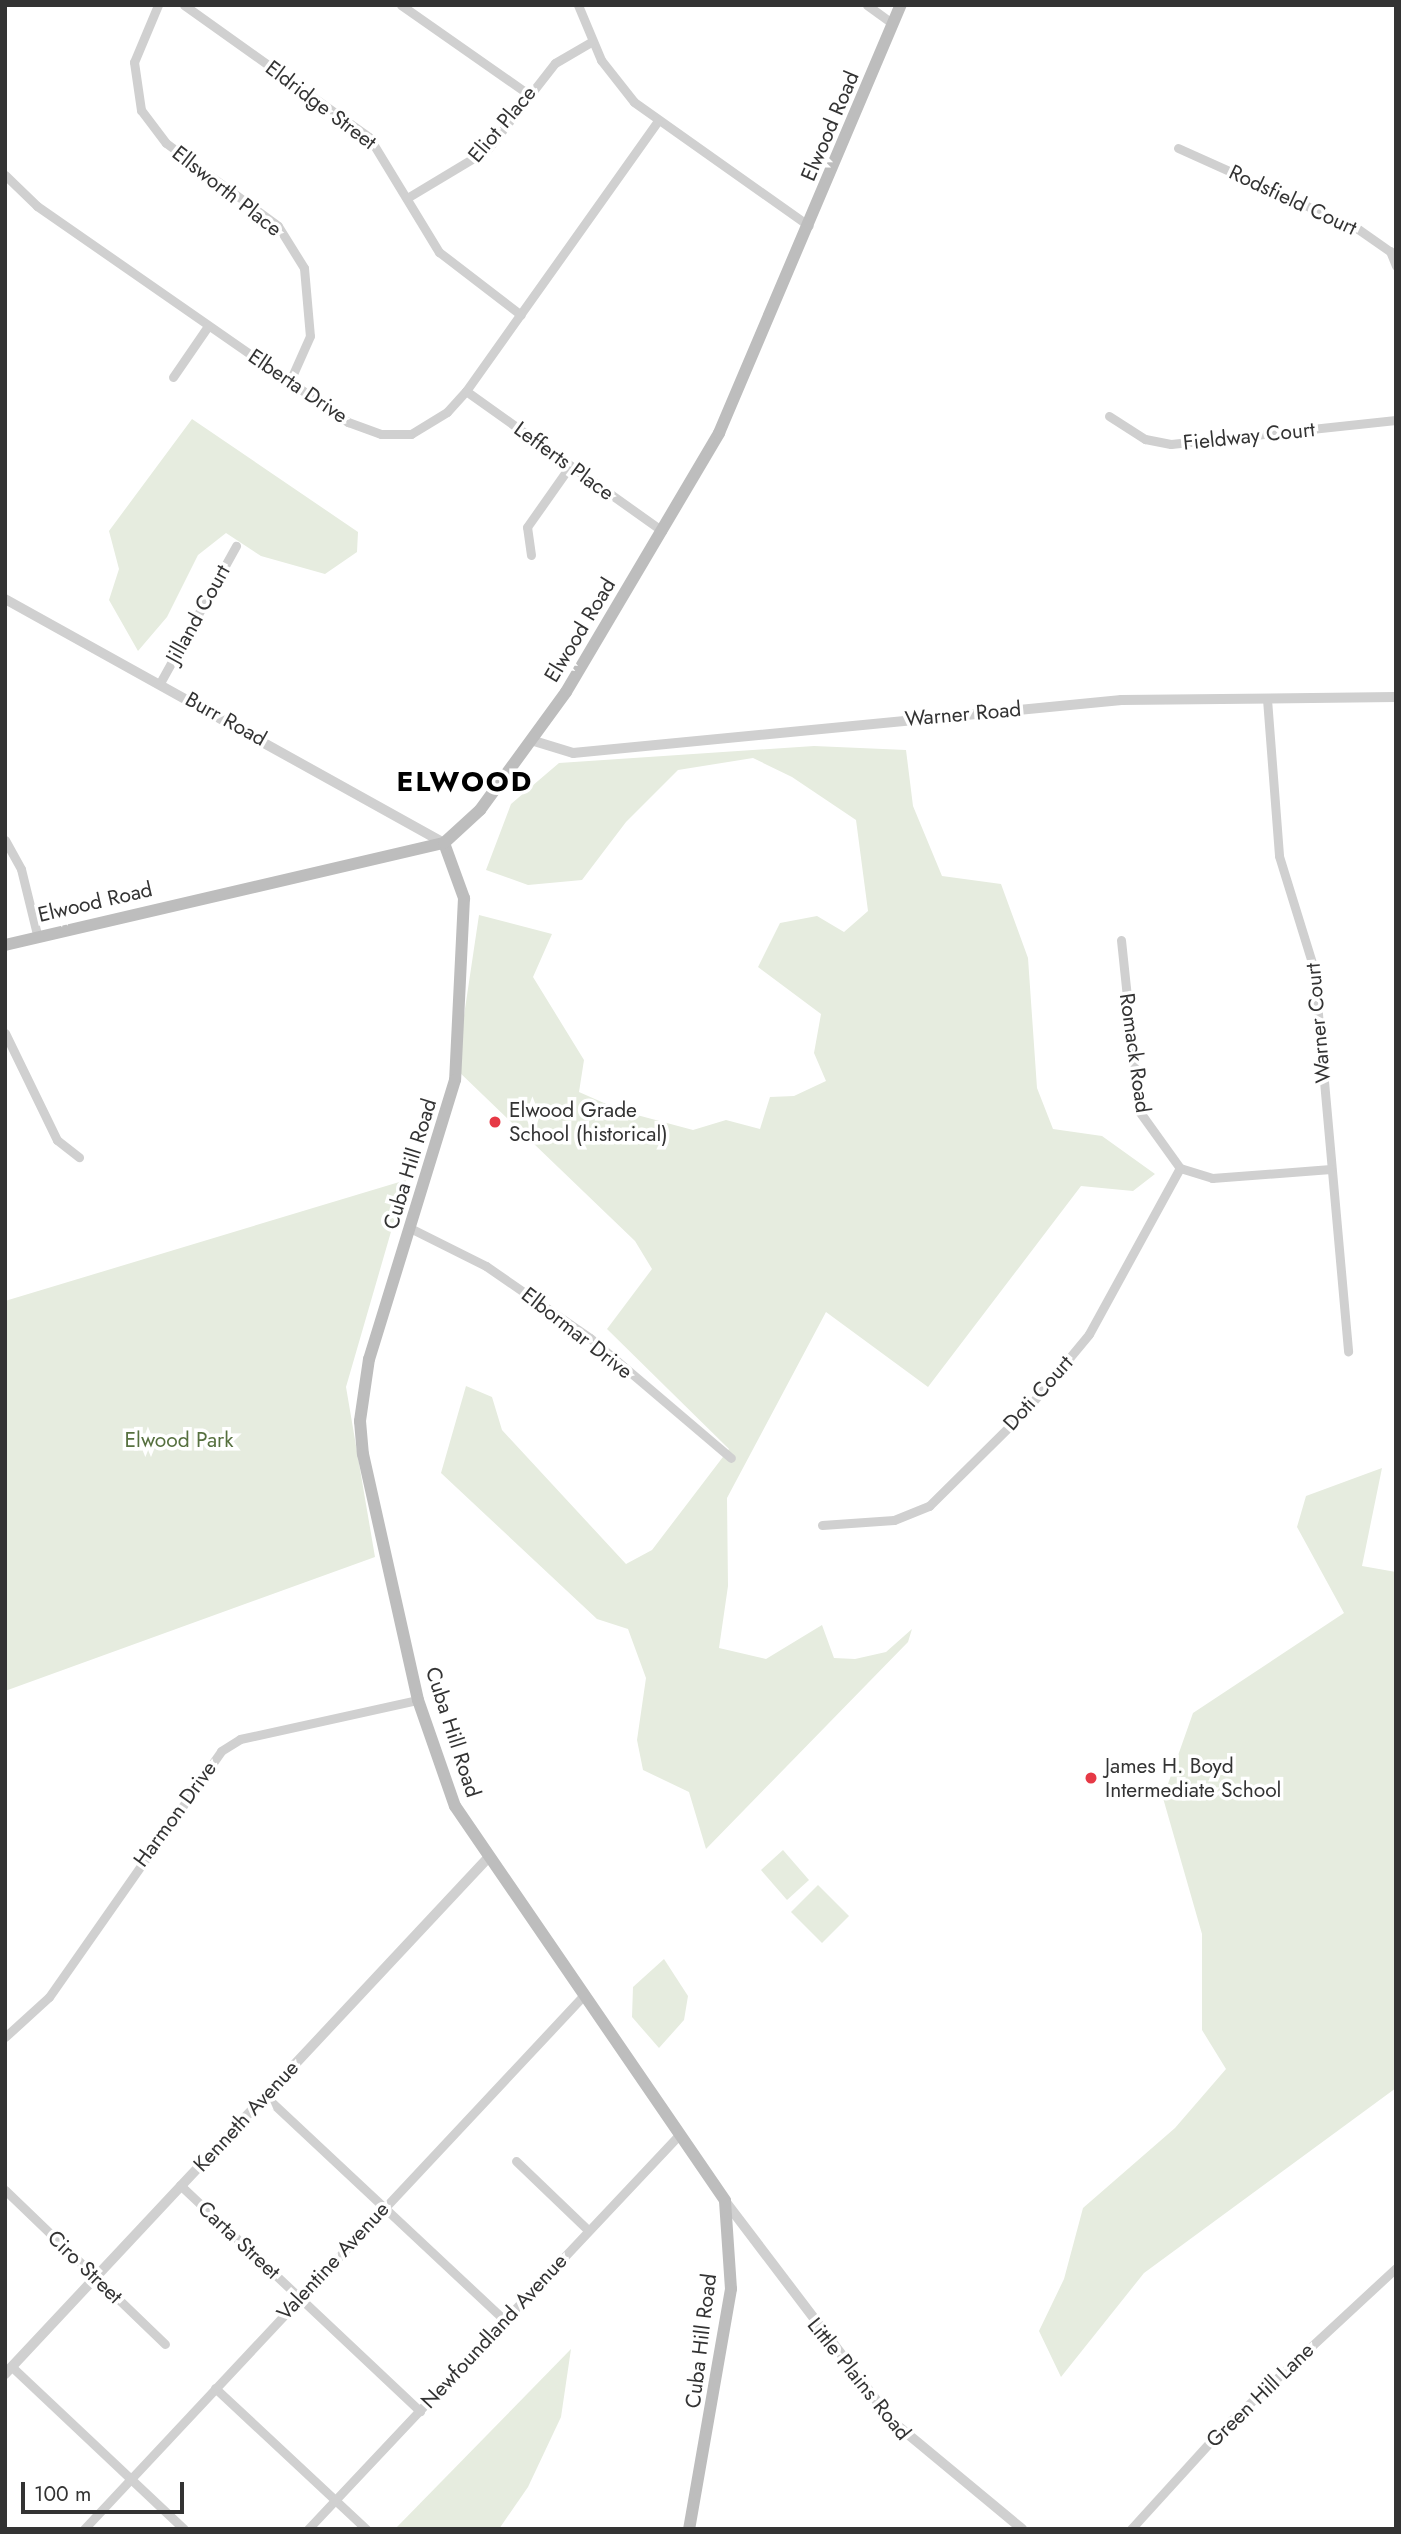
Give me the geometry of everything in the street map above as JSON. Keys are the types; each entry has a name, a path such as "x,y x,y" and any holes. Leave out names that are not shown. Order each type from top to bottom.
{"main road":[{"name":"Elwood Road","path":"5,945 37,934 444,843 480,810 534,741 662,531 741,387 901,5"},
{"name":"Cuba Hill Road","path":"444,843 464,898 456,1080 369,1359 360,1421 418,1700 455,1806 486,1859 584,1995 725,2201 731,2289 689,2529"}],"street":[{"name":"Ellsworth Place","path":"158,5 134,62 141,110 166,144 278,226 304,268 310,336 290,381"},
{"name":"Eldridge Street","path":"184,5 369,136 439,252 521,315"},
{"path":"401,5 528,94"},
{"path":"578,5 591,42 615,80 658,121 809,226"},
{"path":"867,5 893,24"},
{"name":"Eliot Place","path":"407,198 486,150 555,63 591,42"},
{"name":"Elberta Drive","path":"5,175 37,206 348,422 381,435 411,435 428,427 466,391 658,121"},
{"name":"Rodsfield Court","path":"1178,148 1358,229 1390,251 1396,267"},
{"path":"173,377 208,326"},
{"name":"Lefferts Place","path":"466,391 662,531"},
{"name":"Fieldway Court","path":"1110,416 1144,439 1171,444 1396,420"},
{"path":"531,555 527,527 570,466"},
{"name":"Jilland Court","path":"160,683 236,546"},
{"name":"Burr Road","path":"5,599 444,843"},
{"name":"Warner Road","path":"534,741 573,753 1121,700 1396,697"},
{"name":"Warner Court","path":"1267,699 1279,856 1314,969 1348,1351"},
{"path":"5,840 20,869 37,934"},
{"name":"Romack Road","path":"1121,940 1139,1111 1180,1168"},
{"path":"5,1033 57,1140 79,1157"},
{"path":"1180,1168 1212,1178 1331,1169"},
{"name":"Doti Court","path":"822,1525 894,1520 929,1506 1027,1409 1089,1334 1180,1168"},
{"name":"Elbormar Drive","path":"410,1228 486,1266 590,1338 731,1458"},
{"name":"Harmon Drive","path":"5,2037 49,1997 220,1751 240,1739 418,1700"},
{"name":"Kenneth Avenue","path":"8,2370 486,1859"},
{"name":"Valentine Avenue","path":"84,2529 584,1995"},
{"path":"265,2096 503,2319"},
{"name":"Newfoundland Avenue","path":"308,2529 680,2134"},
{"path":"516,2161 588,2230"},
{"name":"Carta Street","path":"180,2185 420,2411"},
{"name":"Ciro Street","path":"5,2190 165,2344"},
{"name":"Little Plains Road","path":"725,2201 907,2438 1022,2529"},
{"name":"Green Hill Lane","path":"1131,2529 1222,2429 1396,2268"},
{"path":"8,2370 132,2478 184,2529"},
{"path":"215,2388 366,2529"}],"green space":[{"path":"192,419 358,532 357,552 325,574 261,556 226,533 198,555 167,617 138,651 109,600 119,569 109,531"},
{"path":"814,746 906,750 913,806 942,876 1001,884 1028,958 1037,1088 1053,1129 1102,1136 1155,1174 1133,1191 1081,1186 928,1387 826,1312 727,1498 728,1586 719,1648 766,1659 822,1625 834,1658 855,1659 886,1652 912,1629 908,1642 706,1849 689,1792 643,1770 637,1740 646,1678 628,1629 597,1619 441,1473 466,1386 492,1397 502,1430 626,1564 652,1550 729,1449 607,1329 652,1269 635,1241 456,1069 479,915 552,934 533,977 584,1060 579,1092 622,1111 693,1130 726,1120 760,1129 770,1097 794,1096 826,1081 814,1053 821,1014 758,967 780,923 817,916 844,932 868,911 856,820 792,777 753,758 678,770 626,822 582,880 528,885 486,870 511,804 559,763"},
{"name":"Elwood Park","path":"406,1180 346,1387 375,1557 5,1691 5,1301"},
{"path":"1382,1468 1362,1566 1396,1572 1396,2088 1144,2273 1061,2377 1039,2331 1064,2279 1083,2208 1175,2128 1226,2069 1202,2030 1202,1934 1163,1798 1193,1713 1344,1613 1297,1527 1306,1496"},
{"path":"783,1850 809,1880 787,1900 761,1870"},
{"path":"818,1885 849,1916 822,1943 791,1912"},
{"path":"664,1959 688,1996 684,2020 659,2048 632,2017 633,1987"},
{"path":"571,2349 561,2417 528,2487 499,2529 395,2529"}],"place":[{"name":"Elwood Grade School (historical)","path":"495,1122"},
{"name":"James H. Boyd Intermediate School","path":"1091,1778"}],"district":[{"name":"ELWOOD","path":"465,782"}]}
